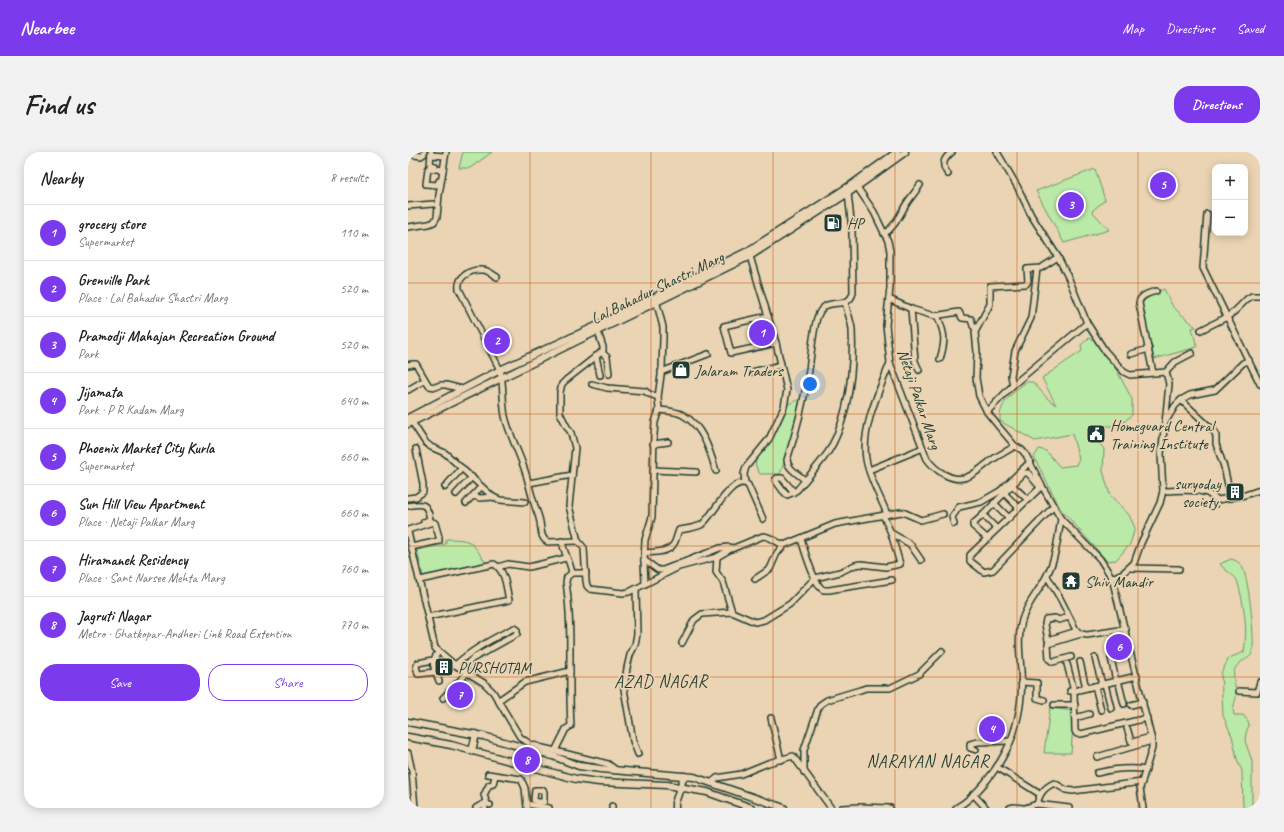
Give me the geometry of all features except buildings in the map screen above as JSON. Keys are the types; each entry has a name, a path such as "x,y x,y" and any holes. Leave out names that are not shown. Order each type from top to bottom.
{"main road":[{"name":"Lal Bahadur Shastri Marg","path":"409,421 502,377 523,363 749,253 848,193 855,184 897,152"},
{"name":"Lal Bahadur Shastri Marg","path":"802,220 905,152"},
{"name":"Lal Bahadur Shastri Marg","path":"409,421 462,389 500,370 523,363"},
{"path":"408,722 476,734 579,766 694,777 784,808"},
{"path":"472,751 476,734"},
{"path":"411,737 472,751 576,779 599,782 667,785 707,792 752,808"},
{"path":"667,785 669,774"},
{"path":"675,808 675,803 684,776"}],"street":[{"path":"408,154 421,156 424,152"},
{"path":"948,174 944,168 944,162 946,157 952,152"},
{"path":"997,152 1017,186 1031,215 1058,257 1069,279 1087,323 1106,351 1124,372 1130,376 1166,372 1176,362 1192,353"},
{"path":"431,153 445,154 441,167 430,166 431,153"},
{"path":"408,227 429,224 434,222 438,217 439,195 445,154"},
{"name":"Netaji Palkar Marg","path":"855,184 874,212 890,251 890,288 886,325 890,363 927,459 937,470 951,477 960,479 974,473 988,462 1015,446"},
{"path":"884,234 895,224 920,185"},
{"path":"805,480 791,468 787,460 805,391 817,318 824,306 828,304 845,302 852,298 852,230 848,193"},
{"path":"408,206 433,204"},
{"path":"1207,214 1203,268 1260,384"},
{"path":"749,253 776,343 787,390 784,407 769,439 746,467 744,474 745,483 748,485 763,519"},
{"path":"1058,257 1046,266 1037,269 1028,269 1028,281 1026,284 990,286 988,308 976,329 976,378 978,396 987,412 1015,446 1022,450 1061,519 1100,559 1112,578 1126,629 1152,739 1152,748 1140,788 1143,808"},
{"path":"1013,384 1011,376 1016,351 1031,318 1037,269"},
{"path":"497,277 483,270 475,271 462,276 458,284 459,289 500,370 506,422 529,483 540,519 544,540 548,542 578,541"},
{"path":"1153,373 1138,303 1141,297 1156,290"},
{"path":"1201,330 1235,312 1246,299 1252,296 1260,296"},
{"path":"645,584 644,553 645,540 652,517 655,422 658,410 663,327 656,299"},
{"path":"889,299 911,309 934,316 959,312 962,318 971,319 973,326 976,329"},
{"path":"794,492 829,451 836,437 848,398 851,368 852,328 845,302"},
{"path":"911,309 915,361 919,370"},
{"path":"768,316 724,326 731,353 776,343"},
{"path":"937,316 944,330 944,344 940,359"},
{"path":"987,412 1013,384 1087,323"},
{"path":"596,328 603,347 602,352 607,358 609,374"},
{"path":"1130,354 1149,349"},
{"path":"602,352 566,380 562,384 560,392 560,413 572,433 575,448 569,506 578,541 584,548 587,586 590,589 622,593 636,590 679,567 717,557 734,548 766,536 784,545"},
{"path":"661,372 708,354"},
{"path":"596,356 600,376"},
{"path":"607,358 614,356"},
{"path":"1165,423 1175,406 1181,400 1190,395 1215,390 1249,360"},
{"path":"682,643 694,620 698,616 706,613 732,612 754,622 764,620 790,604 815,578 840,572 855,564 886,567 900,564 866,457 866,443 869,423 890,363"},
{"path":"408,366 416,364 425,380 431,387 446,385 462,389"},
{"path":"752,372 781,364"},
{"path":"1112,578 1123,573 1134,563 1141,543 1158,509 1163,491 1161,454 1169,384 1166,372"},
{"path":"408,390 425,380"},
{"path":"592,384 607,388 645,391 658,397"},
{"path":"1181,400 1214,431 1216,436 1216,444 1224,467 1231,498"},
{"path":"658,410 684,415 698,428 709,449 716,471"},
{"path":"409,421 425,442 431,447 445,453 493,497 500,500 525,502"},
{"path":"654,444 668,442"},
{"path":"408,498 416,497 423,492 423,484 416,448"},
{"path":"869,470 923,448"},
{"path":"954,524 952,517 959,507 981,502 1000,491 1030,462"},
{"path":"445,487 462,468"},
{"path":"653,470 696,472"},
{"path":"988,539 973,526 1012,485 1026,472 1041,486"},
{"path":"529,483 572,475"},
{"path":"456,494 472,477"},
{"path":"644,553 661,551 673,545 679,530 701,525 727,492 733,487 745,483"},
{"path":"1012,485 1028,499"},
{"path":"1041,486 970,555 970,561 984,572 993,570 1054,506"},
{"path":"466,503 481,487"},
{"path":"1163,491 1186,490 1201,492 1209,494 1218,500 1245,495 1260,490"},
{"path":"1004,494 1019,508"},
{"path":"473,496 480,498 493,497"},
{"path":"994,503 1009,518"},
{"path":"408,506 418,504 425,505 430,519 408,526"},
{"path":"755,579 770,569 777,554 784,545 835,524 905,513 921,520 943,514"},
{"path":"983,515 998,529"},
{"path":"956,808 964,804 986,782 1007,751 1019,711 1021,695 1018,648 1022,618 1047,576 1051,566 1061,519"},
{"path":"411,552 439,541 435,523 433,522 408,531 411,552 420,580 435,648 438,652 455,665 484,683 499,700 520,737 530,744 608,764 613,766 616,770"},
{"path":"891,533 910,544 921,560"},
{"path":"800,539 815,578 821,589 825,590 892,580"},
{"path":"562,541 566,558 570,561 572,574"},
{"path":"644,560 658,570 663,570 720,548 734,548"},
{"path":"717,557 716,572 723,582 732,612"},
{"path":"498,567 508,564 529,567 566,558"},
{"path":"420,580 494,564 501,570 506,583 509,600 428,617"},
{"path":"1130,568 1179,569"},
{"path":"555,751 566,729 571,726 569,703 570,612 566,582 567,577 572,574 586,573"},
{"path":"1047,576 1069,617 1079,632"},
{"path":"636,590 638,634 630,655 624,689 633,740 638,754"},
{"path":"1069,617 1059,620 1055,618 1046,619 1045,624 1048,640 1079,632 1087,635 1126,629"},
{"path":"455,665 478,647 490,640 514,628 517,630 517,634 472,660 462,668"},
{"path":"1071,657 1053,662 1051,661 1049,659 1048,644 1079,632"},
{"path":"804,772 804,750 821,704 827,700 866,688 890,688 919,674 942,651"},
{"path":"438,652 433,660 439,681"},
{"path":"1095,658 1111,708"},
{"path":"1111,658 1124,704"},
{"path":"433,660 418,663 416,666 418,674 436,672"},
{"path":"1080,662 1086,688"},
{"path":"1067,664 1075,705 1075,731 1077,734 1147,718"},
{"path":"499,700 525,682 570,671"},
{"path":"443,698 468,672"},
{"path":"1072,691 1137,676"},
{"path":"1021,682 1037,683 1037,698 1044,700"},
{"path":"1239,691 1257,692 1260,682"},
{"path":"1095,686 1101,710"},
{"path":"1130,705 1143,702"},
{"path":"1054,705 1075,705"},
{"path":"1075,718 1089,714"},
{"path":"771,718 782,760"},
{"path":"1127,728 1132,742 1152,739"},
{"path":"1097,757 1152,739"},
{"path":"976,750 970,748 970,744 978,742 1010,741"},
{"path":"408,753 412,771 415,808"},
{"path":"711,783 717,778 741,774 768,763 793,756 831,808"},
{"path":"996,767 1038,793"},
{"path":"1097,773 1114,769 1146,770"},
{"path":"488,774 517,778 521,780 525,788 527,806 538,804 549,808"},
{"path":"487,806 484,794 489,785 493,784 495,776"},
{"path":"1038,804 1038,797 1054,783 1066,790 1073,791 1142,782"},
{"path":"973,794 986,808"},
{"path":"476,808 481,804 487,806"},
{"path":"1010,808 1024,808 1038,804 1070,808"},
{"path":"842,808 890,808"}],"green space":[{"path":"463,152 492,152 470,168 459,168"},
{"path":"1095,169 1105,200 1092,211 1109,230 1064,243 1036,191"},
{"path":"1164,289 1173,307 1196,327 1192,328 1197,347 1154,359 1141,301"},
{"path":"1089,338 1097,341 1117,371 1132,399 1132,415 1119,426 1103,426 1093,435 1104,449 1103,471 1110,495 1129,515 1135,528 1130,544 1116,560 1107,561 1060,508 1034,457 1039,449 1046,451 1060,467 1076,465 1079,459 1072,434 1035,441 1000,421 1000,414 1004,403 1026,382 1033,382 1048,399 1056,405 1042,378 1082,351 1081,345"},
{"path":"802,398 780,474 760,474 756,467 755,457 772,439 786,405"},
{"path":"446,539 462,540 471,543 486,563 423,576 417,550 446,544"},
{"path":"1231,559 1239,563 1244,571 1249,592 1252,618 1253,647 1251,655 1234,670 1236,697 1233,710 1234,715 1243,715 1248,721 1249,725 1245,741 1252,761 1252,808 1243,808 1242,771 1237,759 1232,736 1223,716 1221,673 1229,658 1244,652 1246,634 1242,598 1237,580 1220,564"},
{"path":"1050,708 1074,711 1071,753 1044,753"},
{"path":"992,718 1001,720 1003,727 1001,735 990,737 984,735 982,731 985,719"}],"place":[{"name":"Phoenix Market City Kurla","path":"1163,185"},
{"name":"Pramodji Mahajan Recreation Ground","path":"1071,205"},
{"name":"HP","path":"833,223"},
{"name":"grocery store","path":"762,333"},
{"name":"Grenville Park","path":"497,341"},
{"name":"Jalaram Traders","path":"681,370"},
{"name":"Homeguard Central Training Institute","path":"1096,434"},
{"name":"suryoday society,","path":"1235,492"},
{"name":"Shiv Mandir","path":"1071,581"},
{"name":"Sun Hill View Apartment","path":"1119,647"},
{"name":"PURSHOTAM","path":"444,667"},
{"name":"Hiramanek Residency","path":"460,695"},
{"name":"Jijamata","path":"992,729"},
{"name":"Jagruti Nagar","path":"527,760"}],"district":[{"name":"AZAD NAGAR","path":"661,681"},
{"name":"NARAYAN NAGAR","path":"928,761"}]}
